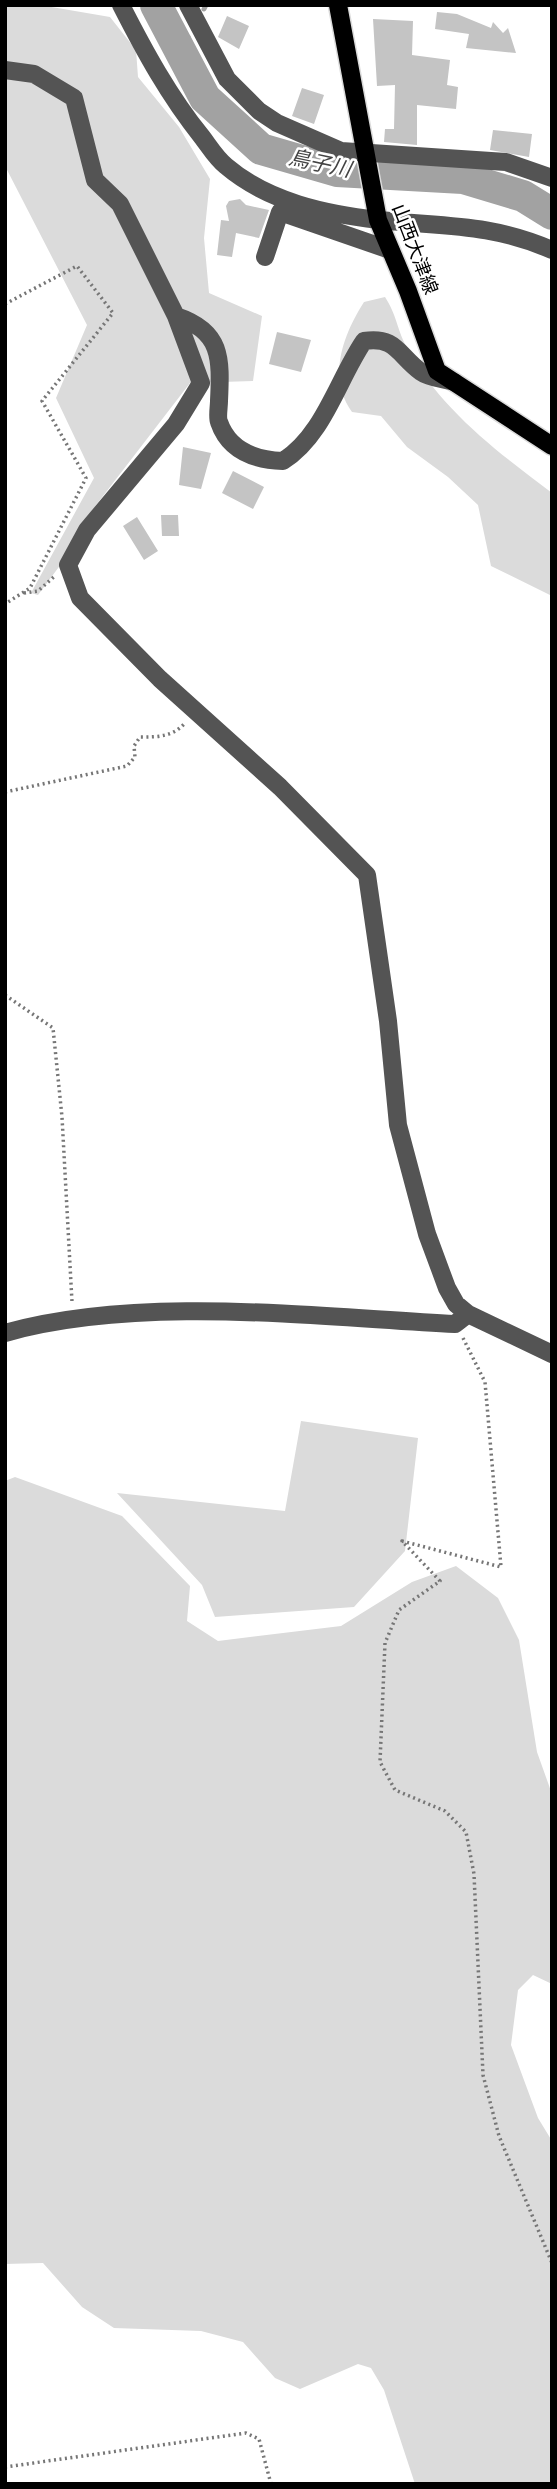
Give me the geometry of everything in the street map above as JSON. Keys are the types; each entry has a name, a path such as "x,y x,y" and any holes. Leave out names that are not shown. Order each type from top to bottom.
{"main road":[{"name":"山西大津線","path":"338,5 377,215 437,371 552,446"}],"street":[{"path":"121,5 155,71 224,165 257,187 295,205 517,235 552,250"},
{"path":"188,5 227,79 259,111 277,123 341,151 366,157 506,162 552,178"},
{"path":"5,70 34,74 74,98 95,180 120,204 176,316 201,383 176,424 87,530 68,565 80,598 195,711 280,786 367,875 388,1021 398,1125 426,1234 462,1319"},
{"path":"265,257 280,212 390,250"},
{"path":"176,316 196,323 209,334 220,367 218,421 243,454 261,461 283,461 303,443 325,412 364,341 381,339 392,344 423,374 454,382"},
{"path":"5,1333 73,1318 193,1312 462,1319 552,1354"}],"path":[{"path":"5,304 77,265 113,313 42,401 86,478 30,588 5,604"},
{"path":"22,593 38,591 68,565"},
{"path":"5,792 127,766 135,757 134,746 139,737 160,737 179,730 195,711"},
{"path":"5,995 53,1028 62,1117 73,1318"},
{"path":"462,1319 485,1382 500,1567 402,1541 440,1581 399,1610 385,1643 380,1762 395,1790 445,1811 467,1832 474,1874 483,2075 499,2136 552,2263"},
{"path":"5,2467 246,2433 259,2439 271,2484"}],"shaded area":[{"path":"5,5 40,5 110,17 136,50 138,77 179,127 210,179 204,238 209,293 262,316 253,381 190,383 93,509 73,548 38,595 31,593 94,478 56,398 87,325 5,166"},
{"path":"385,297 406,346 419,368 452,409 510,461 552,493 552,596 491,566 478,505 448,477 407,447 381,416 352,412 344,399 339,371 344,342 364,302"},
{"path":"301,1421 418,1438 405,1551 354,1607 215,1617 202,1585 117,1493 285,1511"},
{"path":"15,1477 122,1516 190,1586 187,1621 218,1641 341,1626 412,1582 456,1566 498,1598 519,1640 537,1752 552,1794 552,1984 533,1975 518,1990 511,2045 538,2118 552,2141 552,2484 415,2484 384,2390 371,2368 358,2364 300,2389 275,2378 243,2342 201,2331 114,2328 82,2307 43,2263 5,2264 5,1481"}],"building":[{"path":"437,12 457,14 491,28 493,22 503,33 508,28 516,53 466,48 469,34 435,29"},
{"path":"227,16 249,26 239,49 218,37"},
{"path":"373,19 413,21 412,55 450,60 447,85 458,87 456,109 417,105 417,145 384,142 385,129 394,129 395,85 377,86"},
{"path":"302,88 324,95 314,124 292,116"},
{"path":"493,130 532,134 529,157 490,150"},
{"path":"240,199 246,205 269,210 259,238 236,233 232,257 217,255 221,220 229,221 226,206 229,201"},
{"path":"277,332 311,340 301,372 269,364"},
{"path":"183,447 211,453 201,489 179,485"},
{"path":"233,471 264,487 253,509 222,493"},
{"path":"161,515 178,515 179,536 162,536"},
{"path":"137,517 158,551 144,560 123,526"}],"waterway":[{"name":"鳥子川","path":"156,5 205,98 261,149 337,171 463,178 523,196 552,214"},
{"path":"204,9 206,5"},
{"path":"180,52 188,37"}]}
